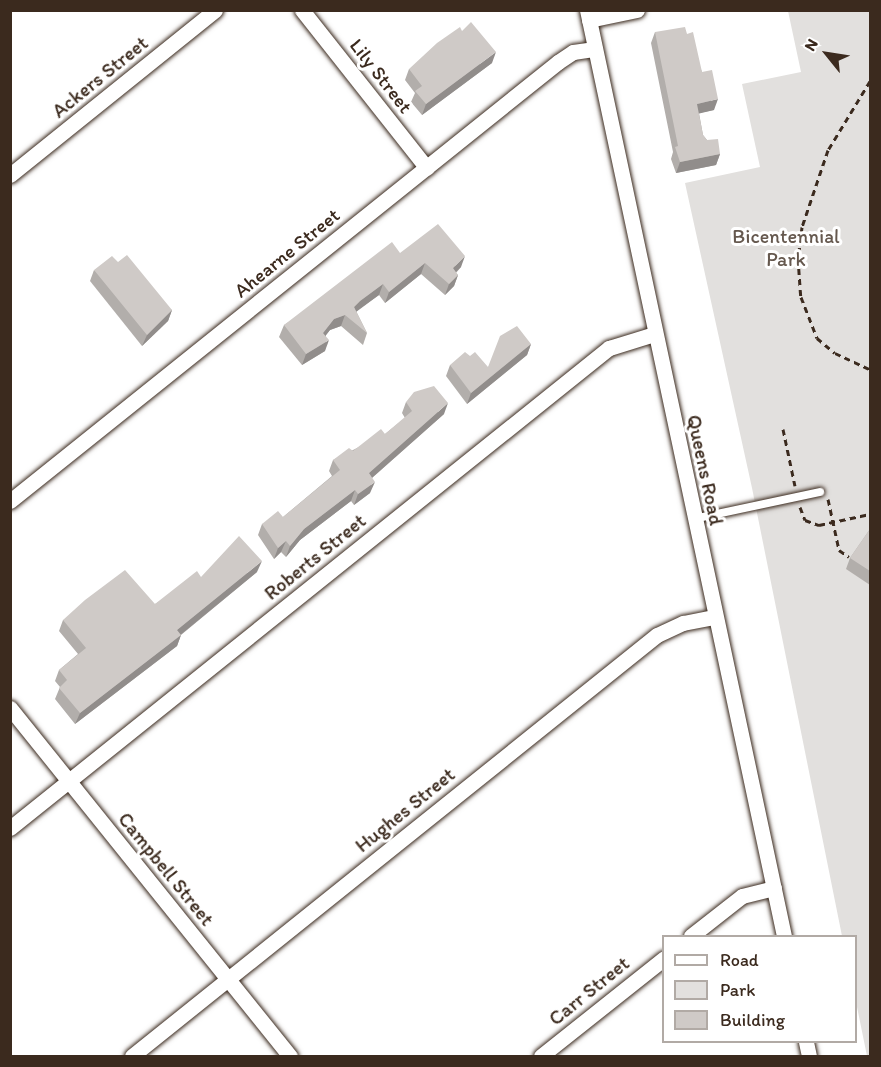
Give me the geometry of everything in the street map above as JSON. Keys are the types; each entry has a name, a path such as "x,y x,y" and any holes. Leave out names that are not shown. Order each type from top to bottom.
{"street":[{"name":"Ackers Street","path":"10,175 215,10"},
{"name":"Lily Street","path":"302,10 427,168"},
{"path":"588,15 637,10"},
{"name":"Queens Road","path":"588,15 693,519 784,935"},
{"name":"Ahearne Street","path":"10,501 558,62 573,52 595,49"},
{"name":"Roberts Street","path":"10,828 609,348 654,334"},
{"name":"Hughes Street","path":"132,1056 657,635 683,623 714,617"},
{"name":"Campbell Street","path":"10,708 290,1056"},
{"path":"692,935 742,896 774,888"},
{"name":"Carr Street","path":"541,1056 662,959"}],"lane":[{"path":"693,519 823,491"}],"path":[{"path":"870,81 828,150 802,227 798,258 801,297 817,338 835,353 870,369"},
{"path":"783,429 795,486"},
{"path":"823,491 839,550 849,557"},
{"path":"800,508 810,524 833,523 870,514"}],"green space":[{"name":"Bicentennial Park","path":"788,11 870,11 870,1056 867,1056 857,1007 857,935 842,935 752,488 685,183 760,167 742,84 801,72"}],"building":[{"path":"471,22 496,52 426,104 415,91 422,86 409,69 437,43 460,27 462,31"},
{"path":"685,27 687,34 693,32 702,72 712,70 718,99 697,104 703,135 707,140 718,139 720,154 680,162 675,147 678,146 655,32"},
{"path":"438,224 465,256 453,268 458,275 449,284 425,263 389,292 383,284 354,307 367,333 345,315 334,319 323,333 329,340 306,354 284,325 392,242 400,253"},
{"path":"127,255 172,310 147,335 94,270 112,256 118,262"},
{"path":"517,326 531,344 471,393 450,365 465,352 470,356 475,352 488,367 500,336"},
{"path":"434,386 448,403 369,473 375,482 358,494 355,490 304,529 290,546 286,541 278,548 262,524 278,511 283,517 340,470 333,460 349,448 353,451 381,429 385,434 412,411 406,402 414,392"},
{"path":"870,529 870,571 850,558"},
{"path":"239,536 262,561 177,630 181,635 80,713 59,688 67,680 59,670 86,648 63,620 125,570 155,604 197,571 201,577"}]}
